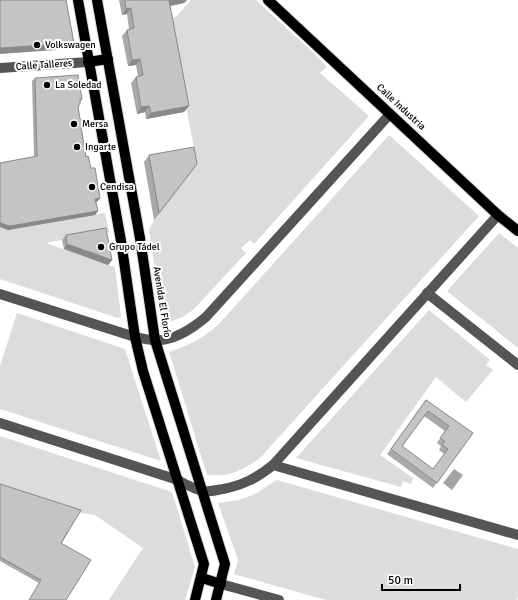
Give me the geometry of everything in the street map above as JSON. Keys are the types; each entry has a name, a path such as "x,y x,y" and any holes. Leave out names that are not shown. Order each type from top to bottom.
{"main road":[{"path":"78,0 121,241 135,337 143,372 204,564 202,578 195,600"},
{"name":"Avenida El Florío","path":"98,0 140,238 155,340 225,564 216,600"},
{"name":"Calle Industria","path":"268,0 498,215 518,231"},
{"path":"88,62 108,59"},
{"path":"202,578 221,584"}],"street":[{"name":"Calle Talleres","path":"0,68 88,62"},
{"path":"0,294 135,337 155,340 172,337 185,332 206,318 390,114"},
{"path":"0,423 178,480 202,491 209,492 235,487 249,482 273,465 498,215"},
{"path":"427,293 518,365"},
{"path":"273,465 518,535"},
{"path":"221,584 279,600"}],"shaded area":[{"path":"191,0 256,0 327,67 320,73 369,116 254,244 250,240 241,248 246,253 194,309 180,318 163,323 149,230 154,220 192,171 189,154 195,153 169,18 176,17"},
{"path":"389,135 479,216 259,459 246,467 229,474 207,475 169,352 196,341 219,324"},
{"path":"105,213 109,232 46,243 115,267 121,316 118,318 0,279 0,227 8,230"},
{"path":"499,233 518,248 518,348 447,291"},
{"path":"429,310 490,360 486,365 493,370 466,402 436,377 380,455 413,478 411,484 403,481 401,487 296,458"},
{"path":"17,313 125,349 161,461 0,409 0,366"},
{"path":"0,436 172,492 195,567 185,600 109,600 143,548 95,515 79,513 0,487"},
{"path":"454,469 463,475 452,490 443,483"},
{"path":"277,480 518,549 517,600 326,600 234,574 238,560 218,503 239,500 253,495"}],"building":[{"path":"0,0 66,0 74,43 0,48"},
{"path":"125,0 169,0 189,106 151,113 149,106 141,107 136,77 143,75 140,59 132,60 127,30 134,28 131,8 126,9"},
{"path":"78,75 82,99 80,100 78,107 80,119 84,121 81,127 86,157 88,156 91,168 95,168 100,198 95,199 98,211 10,226 0,223 0,163 37,156 35,78"},
{"path":"194,147 197,164 159,213 149,155"},
{"path":"106,228 112,260 67,244 66,235"},
{"path":"426,400 473,433 437,483 391,449","holes":["428,411 449,426 440,438 445,441 442,445 448,449 433,469 402,446"]},
{"path":"0,484 81,510 61,543 91,560 66,600 29,600 41,580 0,557"}],"place":[{"name":"Volkswagen","path":"37,45"},
{"name":"La Soledad","path":"47,85"},
{"name":"Mersa","path":"74,124"},
{"name":"Ingarte","path":"77,147"},
{"name":"Cendisa","path":"92,187"},
{"name":"Grupo Tádel","path":"101,247"}]}
